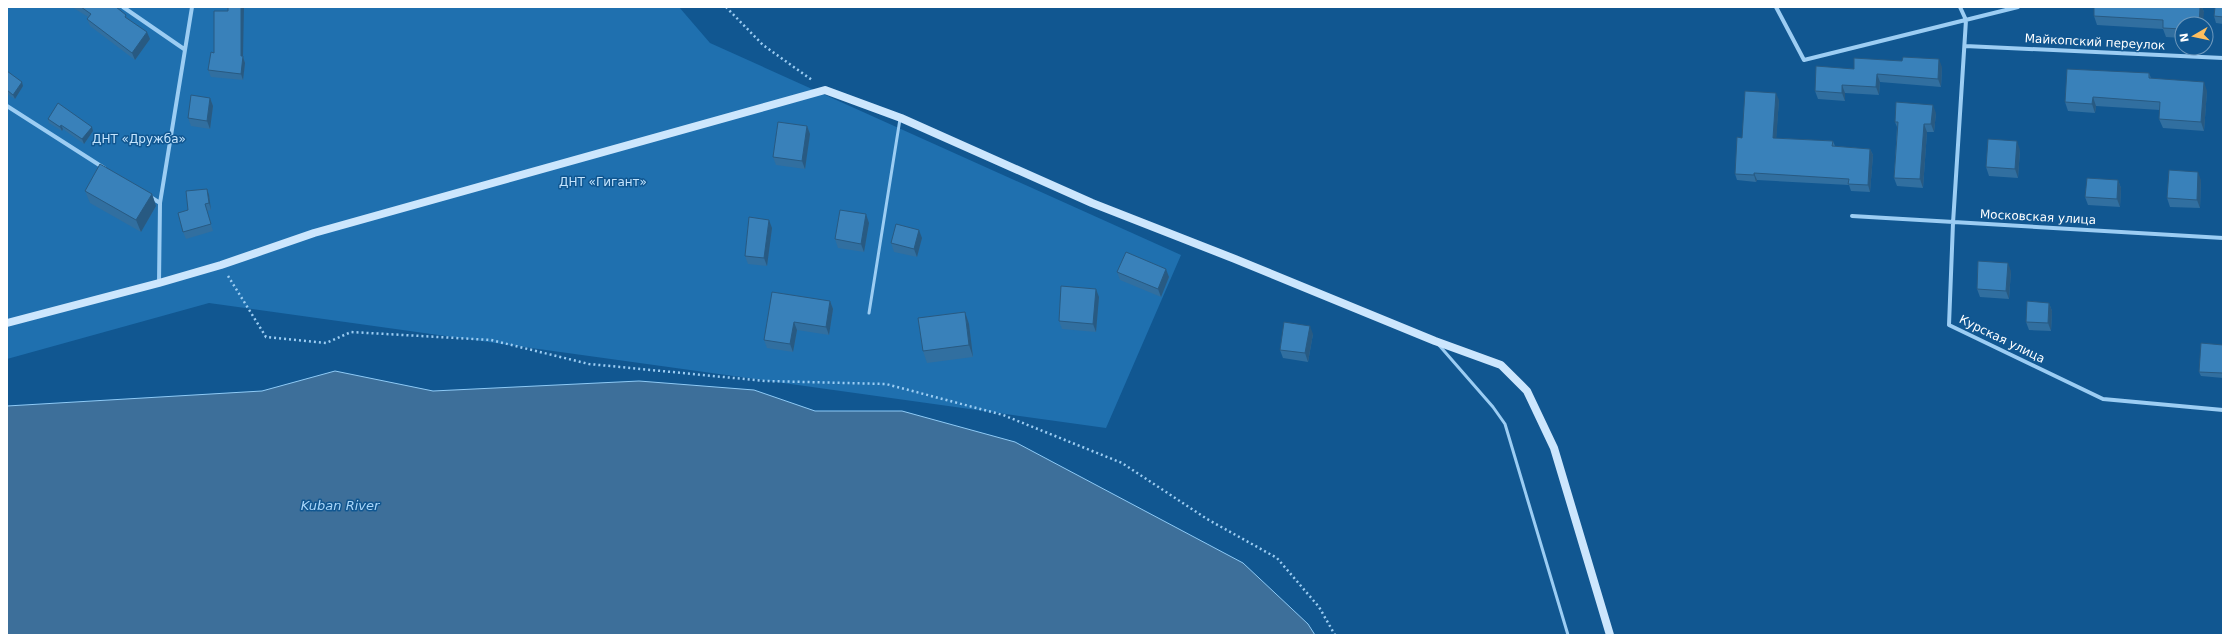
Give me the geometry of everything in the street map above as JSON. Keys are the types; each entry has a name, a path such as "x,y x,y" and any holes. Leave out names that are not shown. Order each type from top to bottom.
{"street":[{"path":"123,7 184,49"},
{"path":"159,283 160,203 192,7"},
{"path":"1776,7 1804,60 2018,7"},
{"path":"1960,7 1966,20"},
{"name":"Курская улица","path":"1966,20 1953,223 1949,325 2103,399 2223,410"},
{"name":"Майкопский переулок","path":"1965,46 2223,58"},
{"path":"7,323 159,283 222,265 314,233 826,90 901,118 1092,203 1235,259 1435,341 1501,365 1527,391 1554,448 1610,635"},
{"path":"7,106 107,170"},
{"path":"147,195 160,203"},
{"name":"Московская улица","path":"1852,216 2223,238"}],"lane":[{"path":"869,313 901,118"},
{"path":"1435,341 1493,407 1505,424 1568,635"}],"path":[{"path":"726,7 763,45 826,90"},
{"path":"222,265 266,337 326,343 352,332 491,340 588,364 765,381 886,384 1003,415 1122,463 1208,519 1277,558 1319,607 1335,635"}],"green space":[{"name":"ДНТ «Гигант»","path":"7,7 679,7 710,43 1181,255 1106,428 209,303 7,359"}],"water":[{"name":"Kuban River","path":"335,371 433,391 639,381 754,390 815,411 902,411 1015,442 1243,563 1308,624 1315,635 7,635 7,406 262,391"}],"building":[{"path":"81,7 116,7 126,15 125,17 147,32 132,53 87,19 91,14"},
{"path":"228,7 241,7 241,56 243,56 241,74 208,70 211,52 214,53 214,11 228,11"},
{"path":"2094,7 2200,7 2199,16 2174,16 2174,29 2163,28 2163,20 2094,16"},
{"path":"2215,7 2223,7 2223,17 2214,16"},
{"path":"1903,57 1939,59 1938,79 1877,74 1876,87 1842,85 1842,93 1815,91 1816,66 1854,69 1854,58 1902,61"},
{"path":"2067,69 2149,73 2149,78 2204,82 2201,122 2159,119 2160,102 2093,97 2092,104 2065,102"},
{"path":"7,71 22,82 13,95 7,90"},
{"path":"1745,91 1776,93 1773,138 1833,141 1832,146 1870,149 1868,185 1848,184 1849,179 1754,173 1754,175 1735,174 1737,137 1742,138"},
{"path":"191,95 210,98 207,121 188,118"},
{"path":"1896,102 1933,105 1931,124 1924,124 1920,179 1894,178 1898,122 1895,122"},
{"path":"58,103 92,127 82,139 61,125 60,127 48,119"},
{"path":"778,122 807,126 802,161 773,157"},
{"path":"1988,139 2017,141 2015,169 1986,167"},
{"path":"100,164 152,194 136,220 85,191"},
{"path":"2169,170 2198,172 2197,200 2167,198"},
{"path":"2087,178 2118,180 2117,199 2085,197"},
{"path":"207,189 209,203 205,204 211,224 183,232 178,213 188,210 186,191"},
{"path":"840,210 866,214 861,244 835,239"},
{"path":"749,217 769,220 764,258 745,256"},
{"path":"896,224 919,230 914,249 891,243"},
{"path":"1126,252 1166,269 1158,289 1117,272"},
{"path":"1978,261 2008,263 2006,291 1977,289"},
{"path":"1061,286 1096,289 1093,324 1059,321"},
{"path":"772,292 830,301 826,327 794,322 790,344 764,340"},
{"path":"2027,301 2049,303 2048,323 2026,322"},
{"path":"965,312 969,345 923,351 918,318"},
{"path":"1284,322 1310,326 1305,353 1280,350"},
{"path":"2201,343 2223,345 2223,373 2199,372"}],"park label":[{"name":"ДНТ «Дружба»","path":"139,139"}]}
